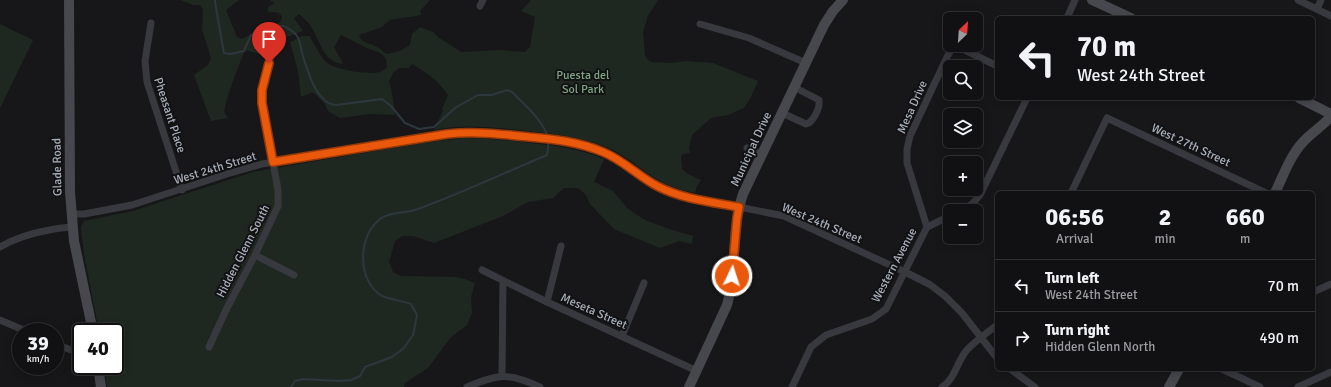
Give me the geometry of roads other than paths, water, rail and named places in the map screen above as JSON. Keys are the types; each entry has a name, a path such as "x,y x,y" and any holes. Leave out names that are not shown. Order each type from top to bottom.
{"street":[{"name":"Glade Road","path":"69,0 69,166 72,227 91,323"},
{"name":"Municipal Drive","path":"689,387 725,311 731,291 737,218 743,194 824,25 833,11 843,0"},
{"path":"1068,16 1075,0"},
{"path":"1092,0 1127,16"},
{"path":"1298,0 1331,16"},
{"path":"1317,9 1321,0"},
{"name":"Pheasant Place","path":"151,23 145,61 147,82 182,190"},
{"path":"700,24 749,38 806,63"},
{"name":"Hidden Glenn South","path":"209,347 278,206 278,190 262,103 263,84 274,50"},
{"name":"Mesa Drive","path":"927,227 907,163 907,149 910,136 952,52"},
{"name":"Mesa Drive","path":"969,52 995,65"},
{"path":"782,113 806,124 813,119 819,107 819,100 794,87"},
{"path":"972,204 980,195 1026,100"},
{"path":"1276,191 1291,159 1298,148 1331,115 1303,100"},
{"name":"West 27th Street","path":"1072,191 1107,118 1262,191"},
{"name":"West 24th Street","path":"72,214 84,214 132,205 182,190 227,174 273,162 447,134 475,132 568,141 592,148 621,161 650,182 675,194 792,219 929,284 945,296 962,313 995,356"},
{"path":"746,148 762,155"},
{"name":"Western Avenue","path":"792,387 811,347 826,334 872,319 886,309 927,227 943,219"},
{"path":"0,247 15,239 72,227"},
{"path":"547,302 562,246"},
{"path":"255,255 294,275"},
{"name":"Meseta Street","path":"482,270 547,302 697,371"},
{"path":"502,375 503,281"},
{"path":"622,336 644,283"},
{"path":"1315,291 1331,284"},
{"path":"0,320 12,325"},
{"path":"942,387 952,377 966,351 995,327"},
{"path":"1013,371 1035,387"},
{"path":"1169,387 1178,371"},
{"path":"1226,371 1260,387"},
{"path":"1298,387 1331,372"},
{"path":"99,375 101,387"},
{"path":"468,387 502,375 516,378 540,387"}],"waterway":[{"path":"215,0 224,53 231,54 244,51 251,35 271,26 284,26 298,38 313,85 323,99 329,103 336,105 382,99 391,106 405,123 419,129 434,127 455,108 478,95 492,95 507,90 512,92 533,114 543,126 548,139 547,155 434,203 413,211 384,216 380,219 372,227 367,237 364,247 364,270 374,289 382,296 411,304 417,315 413,335 404,348 392,357 365,367 360,376 351,380 339,381 303,379 295,381 291,387"}],"park label":[{"name":"Puesta del Sol Park","path":"583,82"}]}
